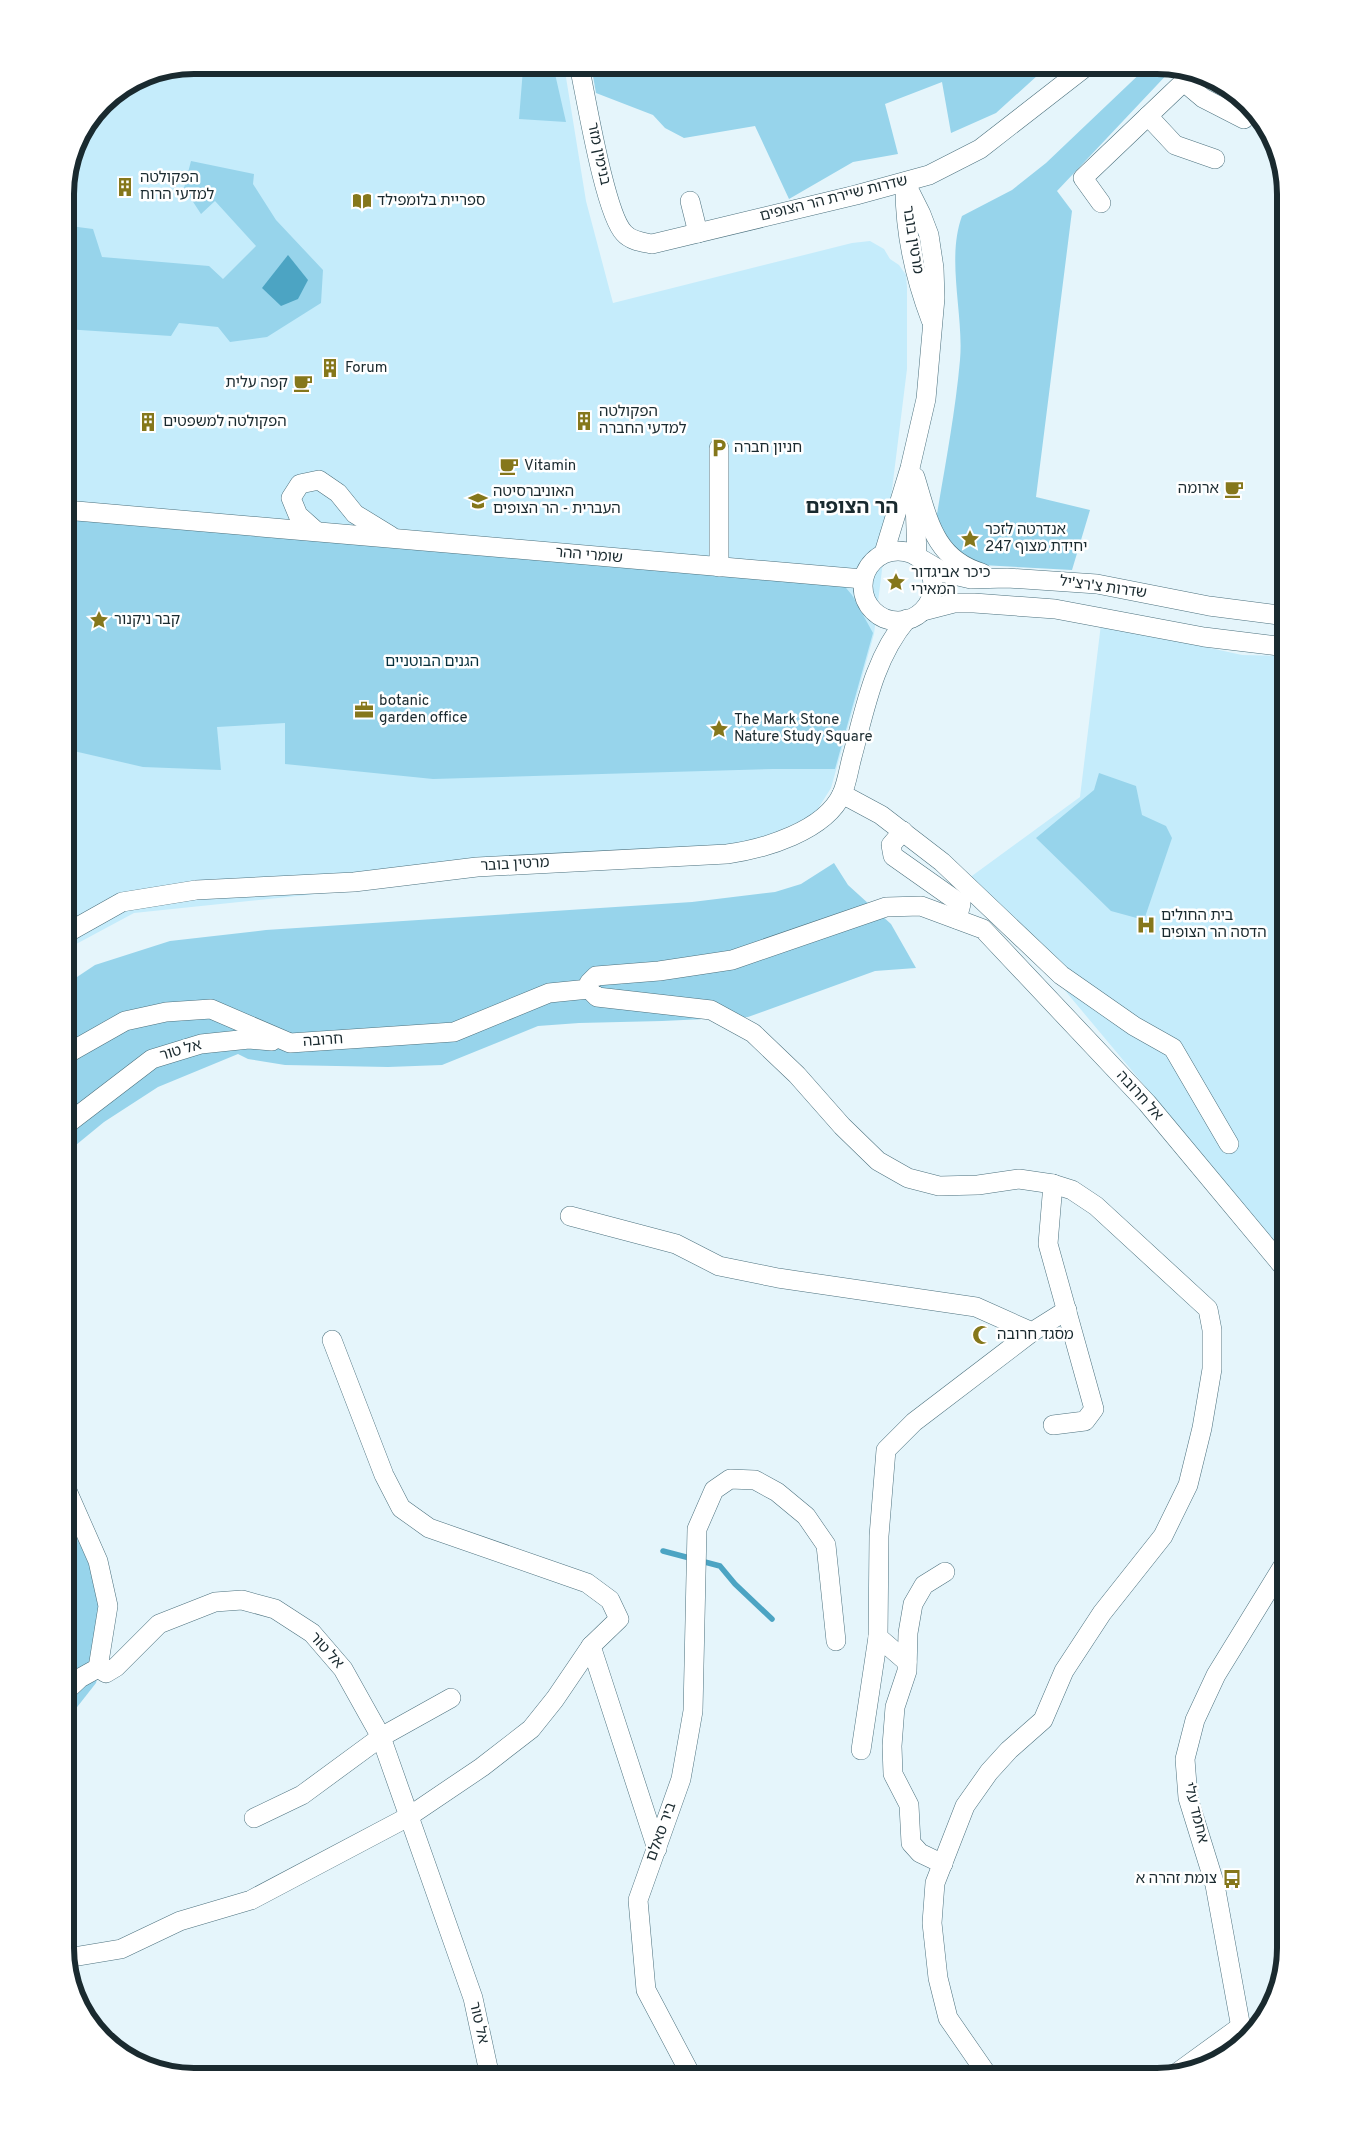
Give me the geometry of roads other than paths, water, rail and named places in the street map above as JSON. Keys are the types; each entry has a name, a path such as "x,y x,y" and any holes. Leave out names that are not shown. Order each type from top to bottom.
{"street":[{"name":"בנימין מזר","path":"581,74 612,209 620,229 630,238"},
{"name":"שדרות שיירת הר הצופים","path":"1024,116 1059,74"},
{"name":"שדרות שיירת הר הצופים","path":"630,238 652,244 905,182 942,169 974,153 1077,74"},
{"path":"1101,203 1082,178 1188,78 1203,98 1244,119"},
{"path":"1148,116 1175,145 1215,160"},
{"name":"מרטין בובר","path":"905,182 923,219 931,244 935,285 930,370 920,429 915,478 920,558"},
{"path":"690,201 698,233"},
{"name":"מרטין בובר","path":"884,553 900,506 920,429"},
{"path":"719,448 719,567"},
{"path":"915,478 928,524 944,550 963,566 985,574 1007,578"},
{"path":"316,530 298,515 291,498 300,484 319,480 338,492 355,514 396,539"},
{"name":"שומרי ההר","path":"74,511 316,530 396,539 863,579"},
{"path":"895,550 907,551 920,558 929,569 933,580 933,591 929,602 915,615 890,620 880,616 871,609 863,590 863,579 867,568 874,559 884,553 895,550"},
{"name":"שדרות צ'רצ'יל","path":"920,558 945,573 971,579 1007,578 1097,584 1209,606 1277,615"},
{"name":"שדרות צ'רצ'יל","path":"915,615 954,603 996,603 1092,615 1204,637 1277,646"},
{"name":"מרטין בובר","path":"872,685 889,644 915,615"},
{"name":"מרטין בובר","path":"74,929 122,902 196,890 354,882 477,867 727,854 754,850 814,825 829,812 842,794 872,685 880,638 880,616"},
{"path":"842,794 881,815 942,862 1061,974 1134,1026 1173,1048 1229,1144"},
{"path":"903,831 891,845 893,856 961,904 957,919 922,906 886,907 732,960 659,971 596,976 590,983 589,989 598,997 711,1010 753,1033 797,1075 842,1126 878,1161 908,1178 939,1186 978,1185 1019,1179 1053,1184 1072,1190 1096,1206 1208,1308 1212,1330 1212,1369 1202,1428 1188,1485 1162,1536 1096,1621 1064,1671 1043,1720 1009,1750 965,1806 935,1883 932,1923 938,1978 948,2018 983,2068"},
{"name":"אל חרובה","path":"957,919 983,929 1147,1103 1277,1259"},
{"name":"חרובה","path":"74,1050 125,1021 166,1012 212,1009 290,1043 454,1032 549,993 589,989"},
{"name":"אל טור","path":"74,1119 152,1059 201,1044 249,1038 290,1043"},
{"path":"1053,1184 1048,1244 1068,1310 1094,1409 1085,1421 1053,1425"},
{"path":"570,1216 676,1244 719,1266 796,1280 976,1306 1032,1332"},
{"path":"861,1750 878,1638 879,1536 886,1450 914,1422 1032,1332 1068,1310"},
{"path":"75,1957 121,1949 180,1920 252,1900 408,1817 482,1767 531,1729 555,1699 591,1646 619,1620 610,1600 587,1583 429,1528 401,1508 384,1475 332,1340"},
{"name":"ביר סאלם","path":"687,2068 646,1990 638,1900 681,1779 693,1710 698,1530 714,1490 730,1479 755,1480 777,1492 806,1516 826,1545 836,1641"},
{"path":"74,1506 98,1560 108,1606 98,1668 74,1684"},
{"path":"943,1864 920,1853 911,1843 909,1805 893,1774 892,1746 896,1707 907,1671 908,1633 914,1604 924,1585 945,1572"},
{"name":"אחמד עלי","path":"1244,2030 1215,1884 1188,1798 1185,1760 1195,1720 1216,1675 1277,1576"},
{"name":"אל טור","path":"98,1668 106,1673 116,1667 159,1624 215,1602 242,1600 275,1609 312,1633 342,1668 381,1737 473,1998 488,2068"},
{"path":"878,1638 907,1662"},
{"path":"591,1646 657,1849"},
{"path":"254,1818 302,1795 381,1737 451,1698"},
{"path":"1194,2062 1237,2037"}],"waterway":[{"path":"663,1551 720,1566 735,1584 772,1619"}],"place":[{"name":"הפקולטה למדעי הרוח","path":"125,187"},
{"name":"ספריית בלומפילד","path":"362,201"},
{"name":"Forum","path":"330,368"},
{"name":"קפה עלית","path":"303,383"},
{"name":"הפקולטה למדעי החברה","path":"584,421"},
{"name":"הפקולטה למשפטים","path":"148,422"},
{"name":"חניון חברה","path":"719,448"},
{"name":"Vitamin","path":"509,466"},
{"name":"ארומה","path":"1234,489"},
{"name":"האוניברסיטה העברית - הר הצופים","path":"478,501"},
{"name":"אנדרטה לזכר יחידת מצוף 247","path":"970,539"},
{"name":"כיכר אביגדור המאירי","path":"896,582"},
{"name":"קבר ניקנור","path":"99,620"},
{"name":"botanic garden office","path":"364,710"},
{"name":"The Mark Stone Nature Study Square","path":"719,729"},
{"name":"בית החולים הדסה הר הצופים","path":"1146,925"},
{"name":"מסגד חרובה","path":"982,1335"},
{"name":"צומת זהרה א","path":"1232,1879"}],"district":[{"name":"הר הצופים","path":"852,508"}],"park label":[{"name":"הגנים הבוטניים","path":"432,662"}]}
